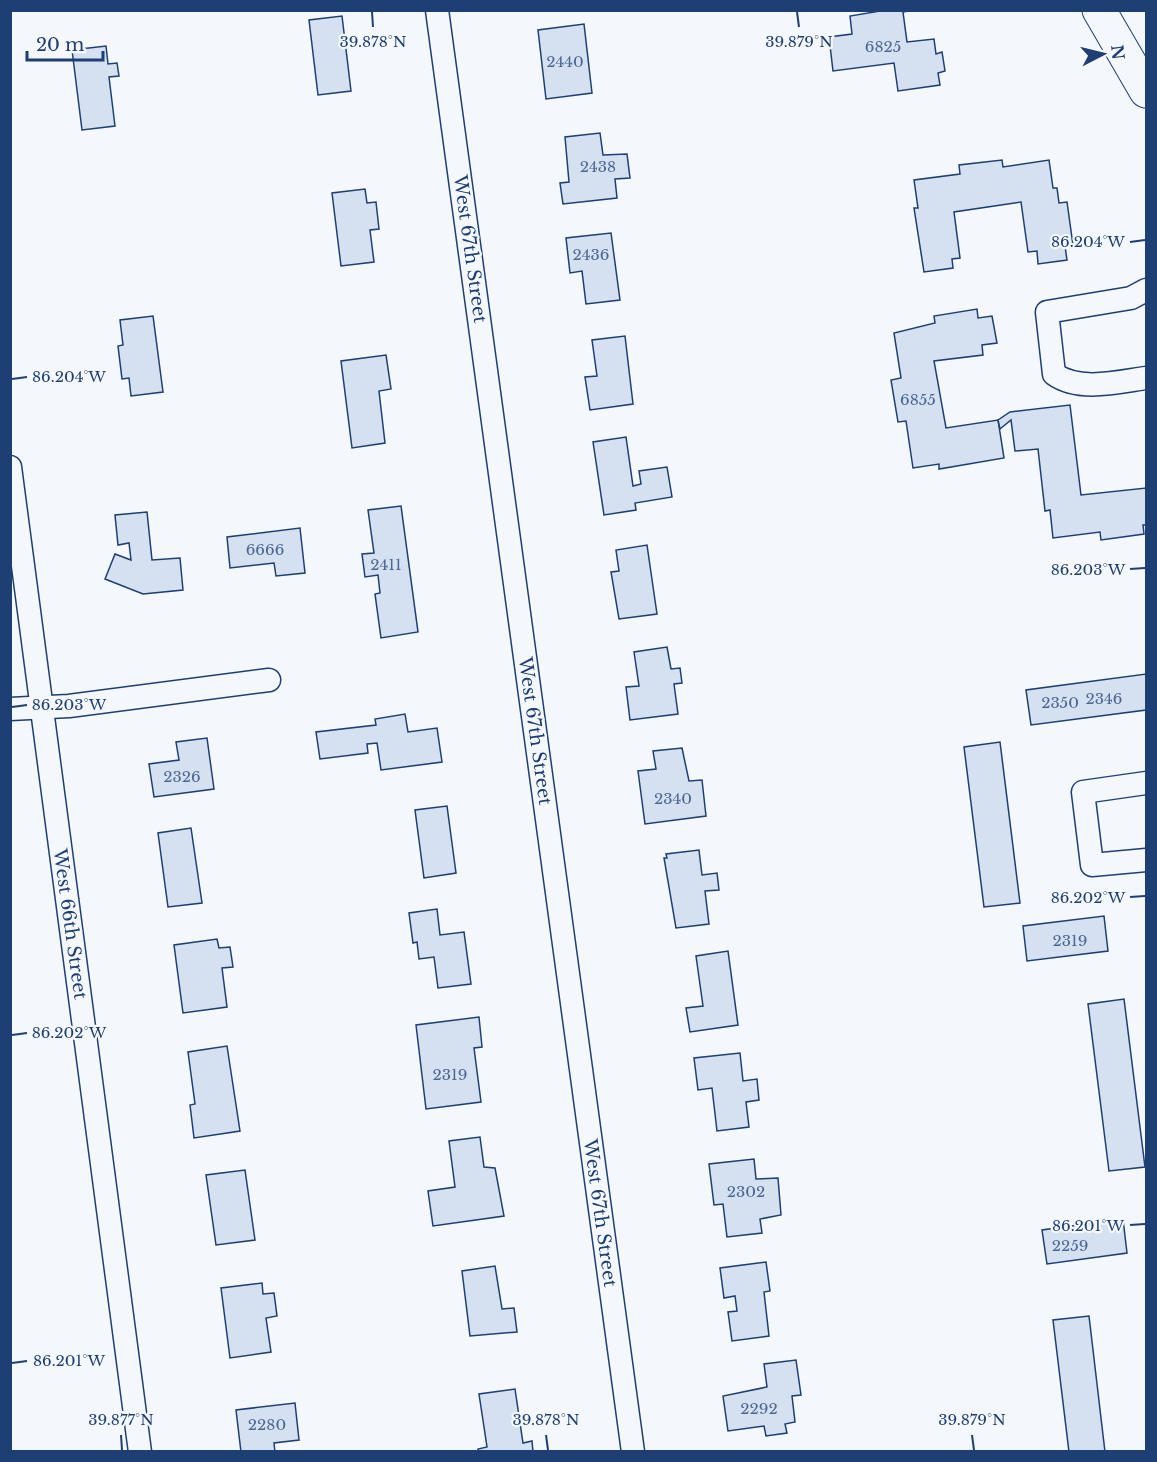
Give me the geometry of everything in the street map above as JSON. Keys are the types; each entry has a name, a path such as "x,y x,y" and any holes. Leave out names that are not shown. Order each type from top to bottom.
{"main road":[{"path":"1099,10 1146,91"}],"street":[{"name":"West 67th Street","path":"437,10 633,1452"},
{"path":"1146,290 1131,298 1047,312 1054,374 1061,379 1095,385 1146,378"},
{"name":"West 66th Street","path":"10,467 140,1452"},
{"path":"10,709 269,680"},
{"path":"1146,783 1083,792 1092,865 1146,860"}],"building":[{"path":"886,10 914,10 903,12 907,42 934,39 936,54 942,52 945,71 938,73 940,85 898,91 894,63 833,71 829,37 852,34 850,16"},
{"path":"342,16 351,91 318,95 309,20"},
{"path":"584,24 592,93 546,99 538,30"},
{"path":"106,46 108,64 117,63 119,76 109,77 115,126 82,130 72,50"},
{"path":"600,133 603,155 627,154 630,178 615,179 617,198 563,204 560,183 569,182 565,137"},
{"path":"1002,160 1003,167 1049,160 1053,188 1057,188 1059,203 1067,202 1073,245 1065,246 1067,260 1038,264 1037,251 1028,252 1021,202 954,212 960,258 952,259 953,268 924,272 914,208 918,208 914,180 960,174 959,165"},
{"path":"365,189 367,203 376,202 379,229 370,230 374,262 341,266 332,193"},
{"path":"611,233 620,300 586,304 582,271 570,273 566,238"},
{"path":"977,309 978,318 992,316 997,343 982,345 983,355 934,361 946,428 998,420 1004,458 939,469 939,464 913,468 906,421 898,422 891,380 901,378 894,333 935,323 934,316"},
{"path":"153,316 163,392 131,396 129,378 122,379 118,346 123,345 120,320"},
{"path":"625,336 633,404 590,410 585,377 597,376 592,340"},
{"path":"386,355 391,389 379,391 385,443 352,448 341,361"},
{"path":"1070,405 1081,495 1146,488 1144,534 1101,540 1100,532 1053,538 1050,510 1045,511 1038,449 1015,451 1011,420 1000,429 998,420 1010,412"},
{"path":"626,437 633,486 641,484 639,471 667,467 672,497 635,503 636,510 604,515 593,442"},
{"path":"401,506 418,632 381,638 375,594 380,593 378,575 365,577 362,554 374,553 368,510"},
{"path":"147,512 152,560 180,558 183,590 143,594 105,579 115,554 131,560 129,543 118,545 115,515"},
{"path":"300,528 305,573 276,576 274,563 230,568 227,537"},
{"path":"647,545 657,614 619,619 611,572 619,571 616,550"},
{"path":"667,647 671,669 680,668 682,683 674,684 678,714 630,720 626,687 639,686 634,652"},
{"path":"1146,674 1146,710 1031,725 1026,690"},
{"path":"405,714 408,732 437,728 442,762 381,770 377,743 367,744 368,753 320,759 316,732 376,725 375,719"},
{"path":"207,738 214,789 154,797 149,764 179,760 176,742"},
{"path":"1000,742 1020,903 984,907 964,747"},
{"path":"682,748 689,781 702,780 706,816 645,824 638,771 656,769 653,751"},
{"path":"447,806 456,873 424,878 415,810"},
{"path":"191,828 202,903 168,907 158,833"},
{"path":"699,850 702,875 717,873 719,890 705,891 709,924 676,928 664,858 667,858 666,854"},
{"path":"437,909 440,935 464,932 471,984 438,988 434,957 419,959 417,942 413,943 409,913"},
{"path":"1104,916 1108,951 1027,961 1023,926"},
{"path":"217,939 219,948 230,947 233,967 222,968 227,1007 183,1013 174,945"},
{"path":"728,951 738,1025 690,1032 686,1008 703,1006 696,956"},
{"path":"1124,999 1145,1167 1109,1171 1088,1004"},
{"path":"479,1017 482,1047 474,1048 481,1102 426,1109 416,1025"},
{"path":"227,1046 240,1131 194,1138 190,1105 195,1104 188,1052"},
{"path":"740,1053 743,1081 757,1079 759,1100 746,1102 749,1127 717,1131 712,1088 698,1090 694,1058"},
{"path":"480,1137 484,1167 495,1168 504,1216 433,1226 428,1191 455,1187 449,1141"},
{"path":"754,1159 756,1179 778,1178 781,1215 760,1219 762,1233 727,1237 723,1204 714,1205 709,1164"},
{"path":"245,1170 255,1240 216,1245 206,1175"},
{"path":"1123,1219 1127,1253 1047,1264 1042,1230"},
{"path":"766,1262 770,1291 764,1292 769,1336 732,1341 728,1312 737,1311 735,1296 724,1298 720,1268"},
{"path":"495,1266 502,1309 514,1308 517,1332 470,1336 462,1271"},
{"path":"262,1283 263,1294 274,1293 277,1316 266,1318 271,1352 230,1358 221,1288"},
{"path":"1089,1316 1105,1452 1069,1452 1053,1320"},
{"path":"796,1360 801,1395 792,1396 795,1422 785,1424 787,1433 766,1436 764,1426 728,1431 723,1396 767,1387 764,1364"},
{"path":"515,1389 523,1443 532,1441 533,1452 478,1452 478,1449 487,1447 479,1394"},
{"path":"295,1403 299,1440 274,1443 275,1452 241,1452 236,1410"}]}
